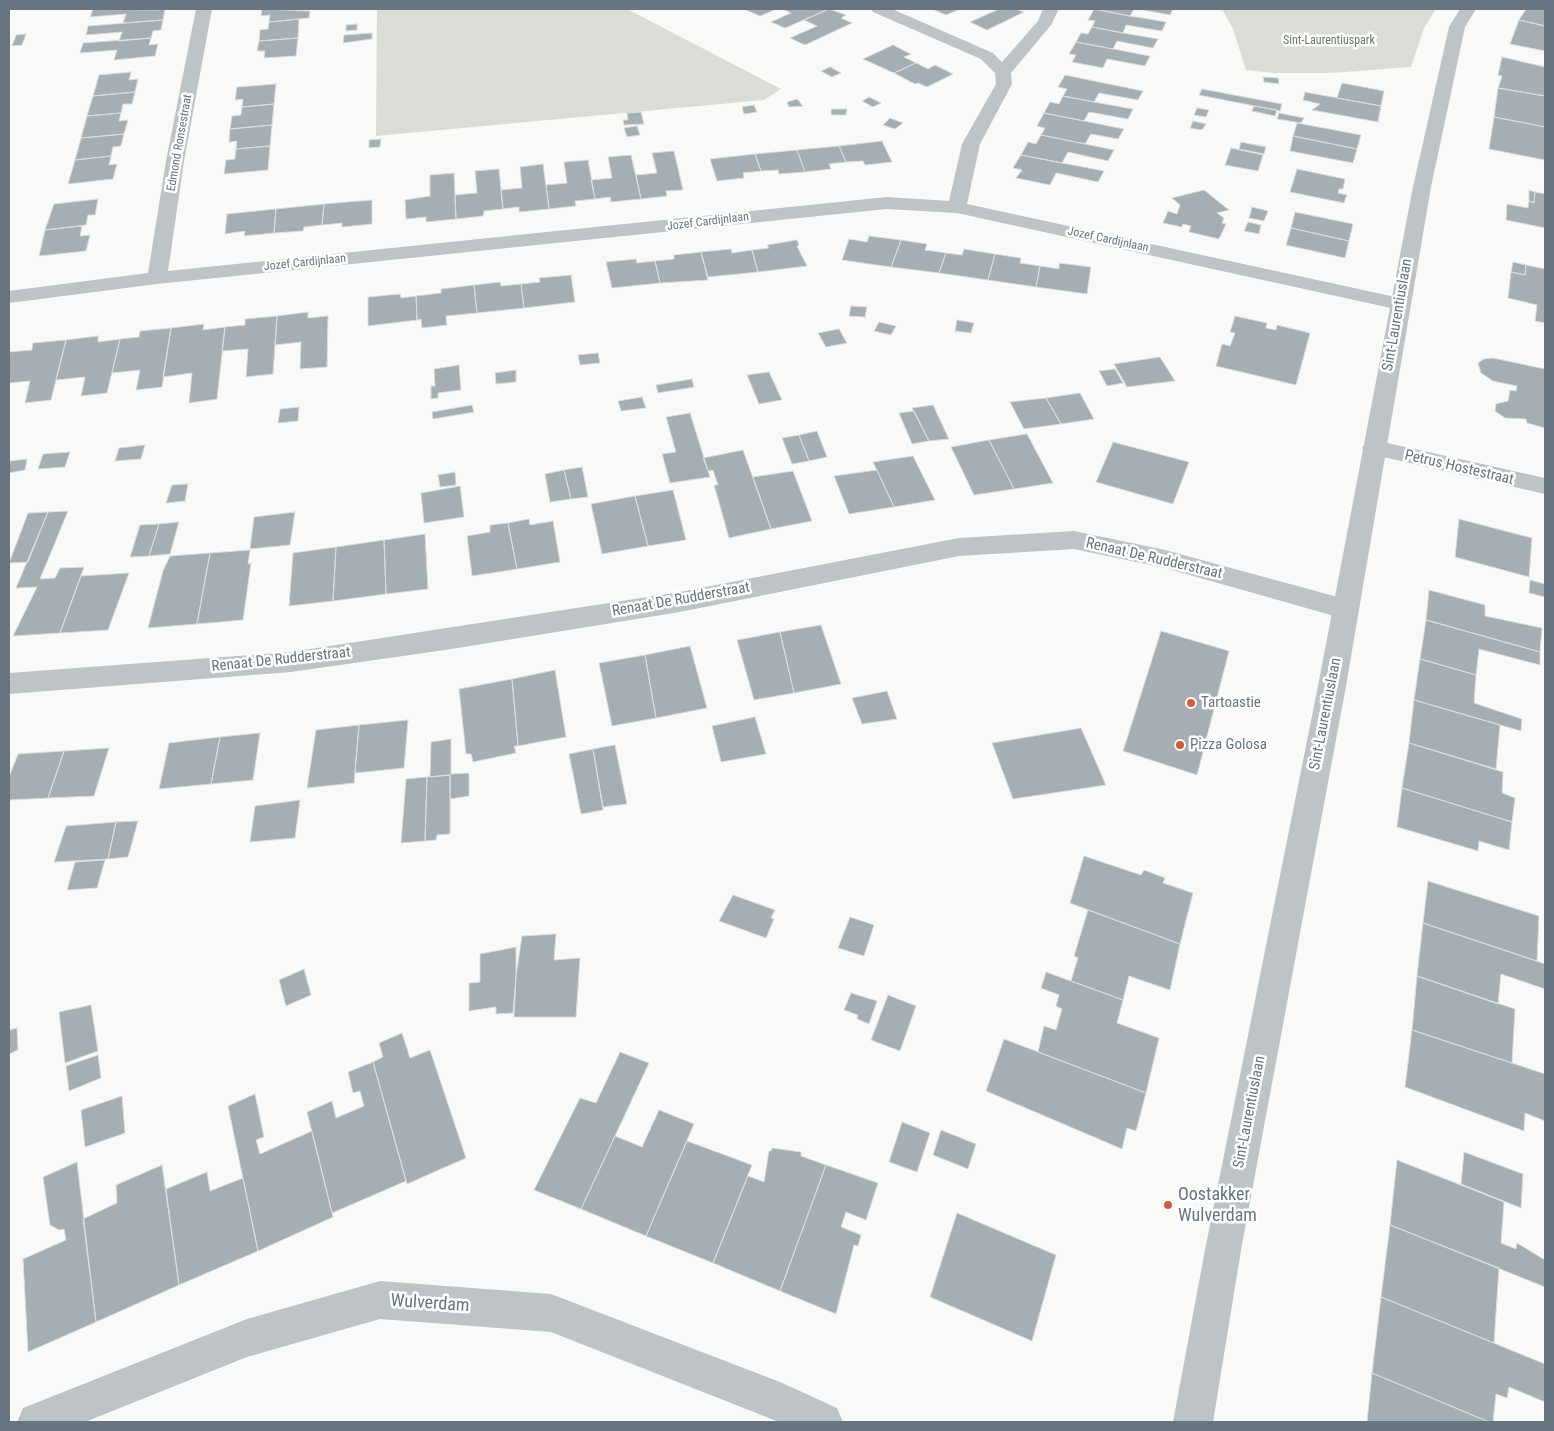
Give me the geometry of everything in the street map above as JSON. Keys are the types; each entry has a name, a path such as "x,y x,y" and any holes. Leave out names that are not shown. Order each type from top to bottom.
{"street":[{"name":"Edmond Ronsestraat","path":"157,278 175,161 204,9"},
{"path":"879,9 987,56 1003,72 1004,84 971,144 957,208"},
{"path":"1003,72 1045,22 1051,9"},
{"name":"Sint-Laurentiuslaan","path":"1193,1422 1223,1250 1346,609 1400,304 1434,128 1457,27 1468,9"},
{"name":"Jozef Cardijnlaan","path":"9,296 157,278 887,203 957,208 1400,304"},
{"name":"Petrus Hostestraat","path":"1374,448 1545,486"},
{"name":"Renaat De Rudderstraat","path":"9,684 300,660 445,640 680,602 959,547 1074,540 1165,559 1346,609"},
{"name":"Wulverdam","path":"37,1422 247,1338 380,1300 551,1312 766,1396 823,1422"}],"green space":[{"path":"377,9 627,9 781,89 764,100 376,136"},
{"name":"Sint-Laurentiuspark","path":"1222,9 1436,9 1424,28 1411,67 1331,73 1274,73 1246,70 1233,29"}],"building":[{"path":"93,9 165,9 163,20 123,23 126,14 90,17"},
{"path":"262,9 310,11 309,18 269,22 270,15 261,16"},
{"path":"777,9 760,16 746,10"},
{"path":"782,9 829,9 785,28 771,22 791,13"},
{"path":"829,9 846,15 841,18 852,23 805,45 790,38 817,26 804,20"},
{"path":"932,9 960,9 946,15"},
{"path":"999,9 1016,9 1024,12 987,30 970,22"},
{"path":"1094,9 1134,9 1130,16"},
{"path":"1094,9 1166,22 1162,31 1126,25 1123,33 1092,27 1095,21 1088,20"},
{"path":"1138,9 1173,9 1170,15"},
{"path":"1526,9 1545,9 1545,26 1519,20"},
{"path":"299,19 298,38 259,41 260,30 268,29 269,22"},
{"path":"163,20 161,30 153,31 151,38 119,41 122,32 86,35 88,26"},
{"path":"1519,20 1545,26 1545,51 1510,44"},
{"path":"357,24 357,30 346,31 346,25"},
{"path":"1092,27 1158,39 1153,48 1117,41 1113,49 1076,42 1081,33 1088,34"},
{"path":"372,33 372,39 343,43 344,35"},
{"path":"26,34 22,45 12,46 16,35"},
{"path":"151,38 149,45 158,44 155,56 114,60 117,50 80,53 83,43"},
{"path":"298,38 296,56 264,58 265,51 257,51 259,41"},
{"path":"1076,42 1150,56 1145,66 1107,59 1103,68 1072,62 1076,55 1069,54"},
{"path":"893,45 911,54 904,57 916,63 894,73 863,59"},
{"path":"1502,57 1545,67 1545,96 1498,88 1502,76 1498,75"},
{"path":"916,63 928,69 935,65 953,74 927,87 918,83 915,84 894,73"},
{"path":"830,67 841,73 832,77 821,71"},
{"path":"131,72 129,80 138,79 135,92 93,96 99,75"},
{"path":"1065,75 1143,91 1138,100 1099,93 1094,102 1063,96 1067,89 1058,87"},
{"path":"1263,77 1278,78 1279,84 1264,82"},
{"path":"1342,83 1384,91 1381,106 1337,98"},
{"path":"276,84 274,104 242,107 243,99 235,100 237,87"},
{"path":"1498,88 1545,96 1545,127 1494,117"},
{"path":"1202,89 1282,104 1280,111 1199,95"},
{"path":"135,92 132,104 123,104 121,113 87,116 93,96"},
{"path":"1305,92 1381,106 1378,122 1312,110 1320,104 1303,100"},
{"path":"1063,96 1133,109 1128,119 1089,112 1084,121 1044,113 1050,102 1059,104"},
{"path":"869,97 881,103 873,107 862,101"},
{"path":"797,99 803,106 789,107 787,102"},
{"path":"274,104 272,125 230,129 232,116 241,115 242,107"},
{"path":"754,105 757,112 744,114 742,107"},
{"path":"1254,106 1277,110 1275,116 1252,111"},
{"path":"1197,108 1209,110 1206,117 1194,115"},
{"path":"831,109 847,109 846,115 831,115"},
{"path":"641,112 644,124 624,125 623,120 628,120 627,113"},
{"path":"121,113 119,121 128,120 124,134 81,138 87,116"},
{"path":"1044,113 1124,129 1118,139 1091,134 1085,144 1041,135 1045,128 1037,126"},
{"path":"1279,113 1304,118 1301,123 1277,119"},
{"path":"1494,117 1545,127 1545,160 1489,149"},
{"path":"890,118 903,123 895,129 883,125"},
{"path":"1193,121 1206,124 1202,130 1190,128"},
{"path":"1297,123 1361,135 1357,149 1293,136"},
{"path":"272,125 270,146 236,149 237,141 229,142 230,129"},
{"path":"637,126 640,135 627,137 624,128"},
{"path":"124,134 121,146 113,147 111,156 75,160 81,138"},
{"path":"1041,135 1114,150 1108,161 1068,152 1062,163 1021,155 1028,142 1036,144"},
{"path":"1293,136 1357,149 1353,163 1290,151"},
{"path":"381,139 380,147 369,148 369,140"},
{"path":"882,141 892,162 865,165 863,161 846,162 839,146"},
{"path":"1241,142 1266,147 1264,154 1239,149"},
{"path":"270,146 268,170 224,174 226,160 235,159 236,149"},
{"path":"839,146 846,162 829,164 831,169 805,172 797,150"},
{"path":"1231,148 1263,155 1258,171 1225,165"},
{"path":"797,150 805,172 779,174 778,170 761,171 755,154"},
{"path":"674,151 683,190 666,191 667,196 641,199 636,175 657,173 652,153"},
{"path":"755,154 761,171 743,173 744,178 717,181 710,159"},
{"path":"631,155 641,199 611,202 610,197 595,199 591,180 612,178 608,157"},
{"path":"1021,155 1104,171 1098,182 1056,173 1050,185 1016,178 1022,170 1013,168"},
{"path":"111,156 109,165 117,164 113,179 68,184 75,160"},
{"path":"588,160 595,199 575,201 576,206 549,209 546,185 567,183 564,162"},
{"path":"543,164 549,209 519,212 519,207 503,209 501,190 522,188 520,167"},
{"path":"499,169 503,209 484,211 483,216 456,219 455,195 477,193 475,171"},
{"path":"1297,169 1345,179 1343,189 1339,189 1338,193 1347,195 1344,203 1290,192"},
{"path":"454,173 456,219 426,222 426,217 406,219 405,200 430,196 430,175"},
{"path":"1204,190 1229,210 1217,213 1224,218 1222,223 1226,224 1219,239 1189,232 1191,226 1183,224 1182,227 1163,223 1168,211 1177,214 1180,205 1172,198"},
{"path":"1529,190 1535,192 1534,203 1529,201"},
{"path":"1535,192 1545,194 1545,228 1506,220 1507,204 1528,208 1529,201 1534,203"},
{"path":"98,199 95,215 88,215 86,225 45,230 54,204"},
{"path":"372,200 372,224 342,227 342,223 322,225 324,204"},
{"path":"324,204 322,225 304,227 303,231 274,233 276,209"},
{"path":"1252,207 1268,211 1264,221 1249,218"},
{"path":"276,209 274,233 244,236 245,231 225,234 227,214"},
{"path":"1295,212 1353,224 1349,241 1291,228"},
{"path":"1248,222 1261,225 1259,234 1244,231"},
{"path":"82,226 80,236 90,235 86,251 39,256 45,230"},
{"path":"1291,228 1349,241 1345,258 1286,245"},
{"path":"869,236 901,240 891,267 842,260 849,239 867,242"},
{"path":"797,240 799,245 797,246 807,266 758,272 752,250 769,248 767,245"},
{"path":"901,240 927,244 925,250 946,253 939,273 891,267"},
{"path":"731,249 732,253 752,250 758,272 708,277 701,252"},
{"path":"964,249 995,254 988,280 939,273 946,253 962,255"},
{"path":"701,252 708,280 660,283 655,261 674,259 674,255"},
{"path":"995,254 1021,258 1020,263 1040,266 1036,287 988,280"},
{"path":"636,259 637,263 655,261 660,283 612,288 606,262"},
{"path":"1513,262 1526,265 1525,275 1511,272"},
{"path":"1059,263 1091,267 1087,294 1036,287 1040,266 1059,269"},
{"path":"1526,265 1545,269 1545,323 1535,321 1537,305 1508,298 1511,272 1525,275"},
{"path":"571,275 575,302 524,308 521,284 540,282 539,278"},
{"path":"500,282 501,286 521,284 524,308 477,313 474,285"},
{"path":"474,285 477,313 446,316 447,325 422,328 421,319 417,320 416,296 441,293 441,289"},
{"path":"400,294 401,298 416,296 417,320 368,326 368,297"},
{"path":"851,306 867,307 865,317 849,316"},
{"path":"308,312 308,318 328,316 327,367 300,369 301,342 275,345 277,316"},
{"path":"277,316 273,374 246,377 248,349 222,351 225,327 245,325 245,319"},
{"path":"1235,316 1267,323 1266,328 1276,330 1277,325 1310,333 1296,385 1216,366 1222,344 1230,346 1235,333 1230,332"},
{"path":"957,320 974,323 971,333 955,331"},
{"path":"879,322 896,326 891,335 874,331"},
{"path":"204,324 203,330 225,327 217,399 189,403 192,373 163,377 171,328"},
{"path":"171,328 162,387 136,390 140,370 112,373 120,339 139,337 140,331"},
{"path":"839,329 847,343 826,347 818,333"},
{"path":"98,336 98,342 120,339 107,393 81,396 85,377 56,380 66,340"},
{"path":"66,340 51,400 25,403 30,381 9,383 9,352 32,350 33,343"},
{"path":"598,353 600,363 580,365 578,355"},
{"path":"1160,357 1175,381 1127,387 1114,364"},
{"path":"1493,358 1545,369 1545,428 1527,423 1526,419 1505,418 1495,411 1496,404 1508,401 1510,390 1516,391 1517,386 1493,381 1481,373 1478,363 1484,359"},
{"path":"459,365 461,390 438,393 438,398 431,399 431,386 435,386 434,369"},
{"path":"1115,369 1123,383 1107,386 1099,371"},
{"path":"516,370 516,382 496,384 495,373"},
{"path":"769,372 782,400 759,404 747,375"},
{"path":"692,379 694,387 658,393 656,385"},
{"path":"1080,393 1094,419 1061,424 1046,398"},
{"path":"642,397 646,408 621,411 618,401"},
{"path":"1046,398 1061,424 1024,429 1010,402"},
{"path":"472,405 474,412 433,419 432,412"},
{"path":"933,405 949,439 929,441 912,408"},
{"path":"299,407 298,421 278,423 280,409"},
{"path":"914,411 929,441 912,444 899,413"},
{"path":"690,413 710,477 670,483 662,454 676,452 666,417"},
{"path":"817,431 827,457 809,461 799,435"},
{"path":"1027,434 1053,483 1014,489 989,440"},
{"path":"799,435 809,461 792,464 782,438"},
{"path":"989,440 1014,489 974,495 951,447"},
{"path":"1113,442 1189,462 1173,504 1096,482"},
{"path":"145,445 141,459 115,461 119,448"},
{"path":"743,450 771,529 729,538 714,485 718,485 713,470 708,471 703,458"},
{"path":"70,452 65,467 38,469 43,454"},
{"path":"913,456 935,500 894,507 873,462"},
{"path":"27,459 25,470 9,473 9,461"},
{"path":"582,467 588,497 571,499 564,470"},
{"path":"564,470 571,499 550,502 545,474"},
{"path":"877,470 894,507 849,514 834,476"},
{"path":"793,471 812,521 771,529 753,477"},
{"path":"455,472 456,485 440,487 438,475"},
{"path":"188,484 185,501 166,503 172,485"},
{"path":"460,486 464,517 424,523 421,493"},
{"path":"673,490 686,540 648,546 635,496"},
{"path":"635,496 648,546 602,554 591,504"},
{"path":"68,511 40,579 55,578 60,568 84,567 60,633 13,636 37,587 16,588 48,512"},
{"path":"48,512 28,562 9,563 28,513"},
{"path":"295,512 290,545 250,549 254,517"},
{"path":"529,519 530,525 553,521 560,562 517,569 508,523"},
{"path":"1459,519 1532,538 1529,577 1455,557"},
{"path":"179,522 170,554 149,556 159,524"},
{"path":"508,523 517,569 472,576 467,536 490,532 490,525"},
{"path":"159,524 149,556 130,557 140,525"},
{"path":"425,534 428,589 386,594 384,540"},
{"path":"384,540 386,594 333,601 336,547"},
{"path":"336,547 333,601 289,606 293,553"},
{"path":"250,550 248,564 251,563 243,620 197,624 210,553"},
{"path":"210,553 197,624 148,628 163,571 170,556"},
{"path":"129,573 108,630 60,633 81,576"},
{"path":"1530,580 1545,584 1545,597 1529,593"},
{"path":"1429,590 1485,605 1485,616 1542,628 1540,652 1426,620"},
{"path":"1426,620 1540,652 1540,665 1479,649 1476,675 1420,659"},
{"path":"821,625 841,684 794,693 780,632"},
{"path":"1161,631 1229,651 1197,775 1123,751"},
{"path":"780,632 794,693 754,700 737,640"},
{"path":"690,646 707,708 656,718 645,655"},
{"path":"645,655 656,718 612,726 599,663"},
{"path":"1420,659 1476,675 1474,703 1522,719 1521,731 1414,700"},
{"path":"555,670 566,737 518,746 512,679"},
{"path":"512,679 518,746 514,746 516,753 473,762 471,754 466,754 459,689"},
{"path":"887,691 897,719 862,724 852,698"},
{"path":"1414,700 1500,725 1496,769 1409,743"},
{"path":"755,717 766,754 721,762 712,726"},
{"path":"408,720 404,768 355,773 359,725"},
{"path":"359,725 354,783 307,788 316,730"},
{"path":"1081,728 1106,785 1013,799 992,743"},
{"path":"260,733 253,780 211,784 220,737"},
{"path":"220,737 211,784 159,789 169,743"},
{"path":"451,739 451,774 469,773 469,796 450,799 450,775 430,777 431,742"},
{"path":"1409,743 1503,772 1502,793 1515,798 1512,822 1402,788"},
{"path":"615,745 627,804 603,807 593,749"},
{"path":"109,748 94,796 48,798 64,751"},
{"path":"593,749 603,810 581,814 569,754"},
{"path":"64,751 48,798 9,800 9,777 18,754"},
{"path":"450,775 450,834 437,835 436,840 425,841 427,777"},
{"path":"427,777 425,841 401,843 406,779"},
{"path":"1402,788 1512,822 1509,850 1479,841 1478,851 1397,827"},
{"path":"300,800 295,838 250,842 255,806"},
{"path":"138,821 128,857 108,859 116,822"},
{"path":"116,822 108,859 54,862 66,826"},
{"path":"1084,856 1141,875 1144,870 1165,878 1163,883 1193,893 1180,944 1070,903"},
{"path":"105,860 97,888 67,890 75,862"},
{"path":"1428,881 1539,916 1537,961 1423,923"},
{"path":"733,895 775,910 771,918 774,919 766,938 719,921"},
{"path":"1088,910 1180,944 1170,990 1129,976 1123,1000 1071,981 1078,958 1074,956"},
{"path":"850,917 874,925 864,956 838,948"},
{"path":"1423,923 1545,964 1545,989 1501,974 1498,1004 1417,976"},
{"path":"556,934 554,960 580,958 576,1017 514,1017 516,976 522,936"},
{"path":"516,947 513,1013 496,1014 496,1007 469,1011 469,983 480,982 480,954"},
{"path":"304,969 311,995 286,1006 279,980"},
{"path":"1046,972 1123,1000 1117,1023 1159,1038 1146,1093 1038,1052 1044,1026 1056,1030 1062,1009 1056,1006 1059,995 1041,988"},
{"path":"1417,976 1515,1009 1512,1063 1412,1030"},
{"path":"851,993 877,1001 869,1024 857,1019 858,1015 844,1010"},
{"path":"888,995 916,1006 900,1051 871,1040"},
{"path":"91,1005 98,1051 65,1063 59,1012"},
{"path":"17,1028 18,1050 9,1054 9,1030"},
{"path":"1412,1030 1545,1074 1545,1121 1525,1113 1524,1131 1405,1087"},
{"path":"402,1033 410,1058 430,1050 466,1158 407,1184 373,1062 383,1057 379,1043"},
{"path":"1004,1039 1146,1093 1136,1131 1127,1128 1122,1149 986,1091"},
{"path":"620,1052 649,1063 581,1209 534,1190 580,1098 596,1103"},
{"path":"98,1055 101,1078 69,1091 66,1066"},
{"path":"373,1062 406,1181 332,1213 307,1112 332,1101 336,1118 364,1106 360,1091 353,1093 348,1072"},
{"path":"255,1094 264,1137 256,1140 260,1154 312,1131 333,1217 258,1251 228,1106"},
{"path":"122,1096 125,1133 85,1147 81,1110"},
{"path":"659,1110 694,1124 646,1236 581,1209 615,1136 642,1147"},
{"path":"902,1122 930,1133 917,1172 889,1162"},
{"path":"941,1130 976,1144 968,1169 933,1155"},
{"path":"687,1141 752,1165 713,1263 646,1236"},
{"path":"772,1148 801,1152 801,1156 826,1165 780,1291 713,1263 748,1176 764,1182 769,1151"},
{"path":"1464,1152 1523,1174 1521,1208 1461,1184"},
{"path":"1397,1160 1504,1202 1501,1243 1516,1249 1517,1243 1545,1260 1545,1287 1390,1225"},
{"path":"77,1162 96,1322 28,1352 23,1259 66,1240 64,1229 59,1230 50,1225 43,1177"},
{"path":"162,1165 179,1285 96,1322 83,1219 117,1203 116,1185"},
{"path":"826,1165 878,1183 866,1220 846,1212 841,1227 861,1235 858,1246 854,1245 836,1314 780,1291"},
{"path":"207,1172 210,1191 243,1178 258,1251 179,1285 166,1189"},
{"path":"957,1213 1056,1255 1032,1341 930,1297"},
{"path":"1390,1225 1499,1268 1494,1343 1381,1297"},
{"path":"1381,1297 1545,1364 1545,1402 1509,1387 1507,1398 1496,1394 1493,1422 1489,1422 1372,1373"},
{"path":"1372,1373 1489,1422 1367,1422"}],"place":[{"name":"Tartoastie","path":"1191,703"},
{"name":"Pizza Golosa","path":"1180,745"},
{"name":"Oostakker Wulverdam","path":"1168,1205"}]}
